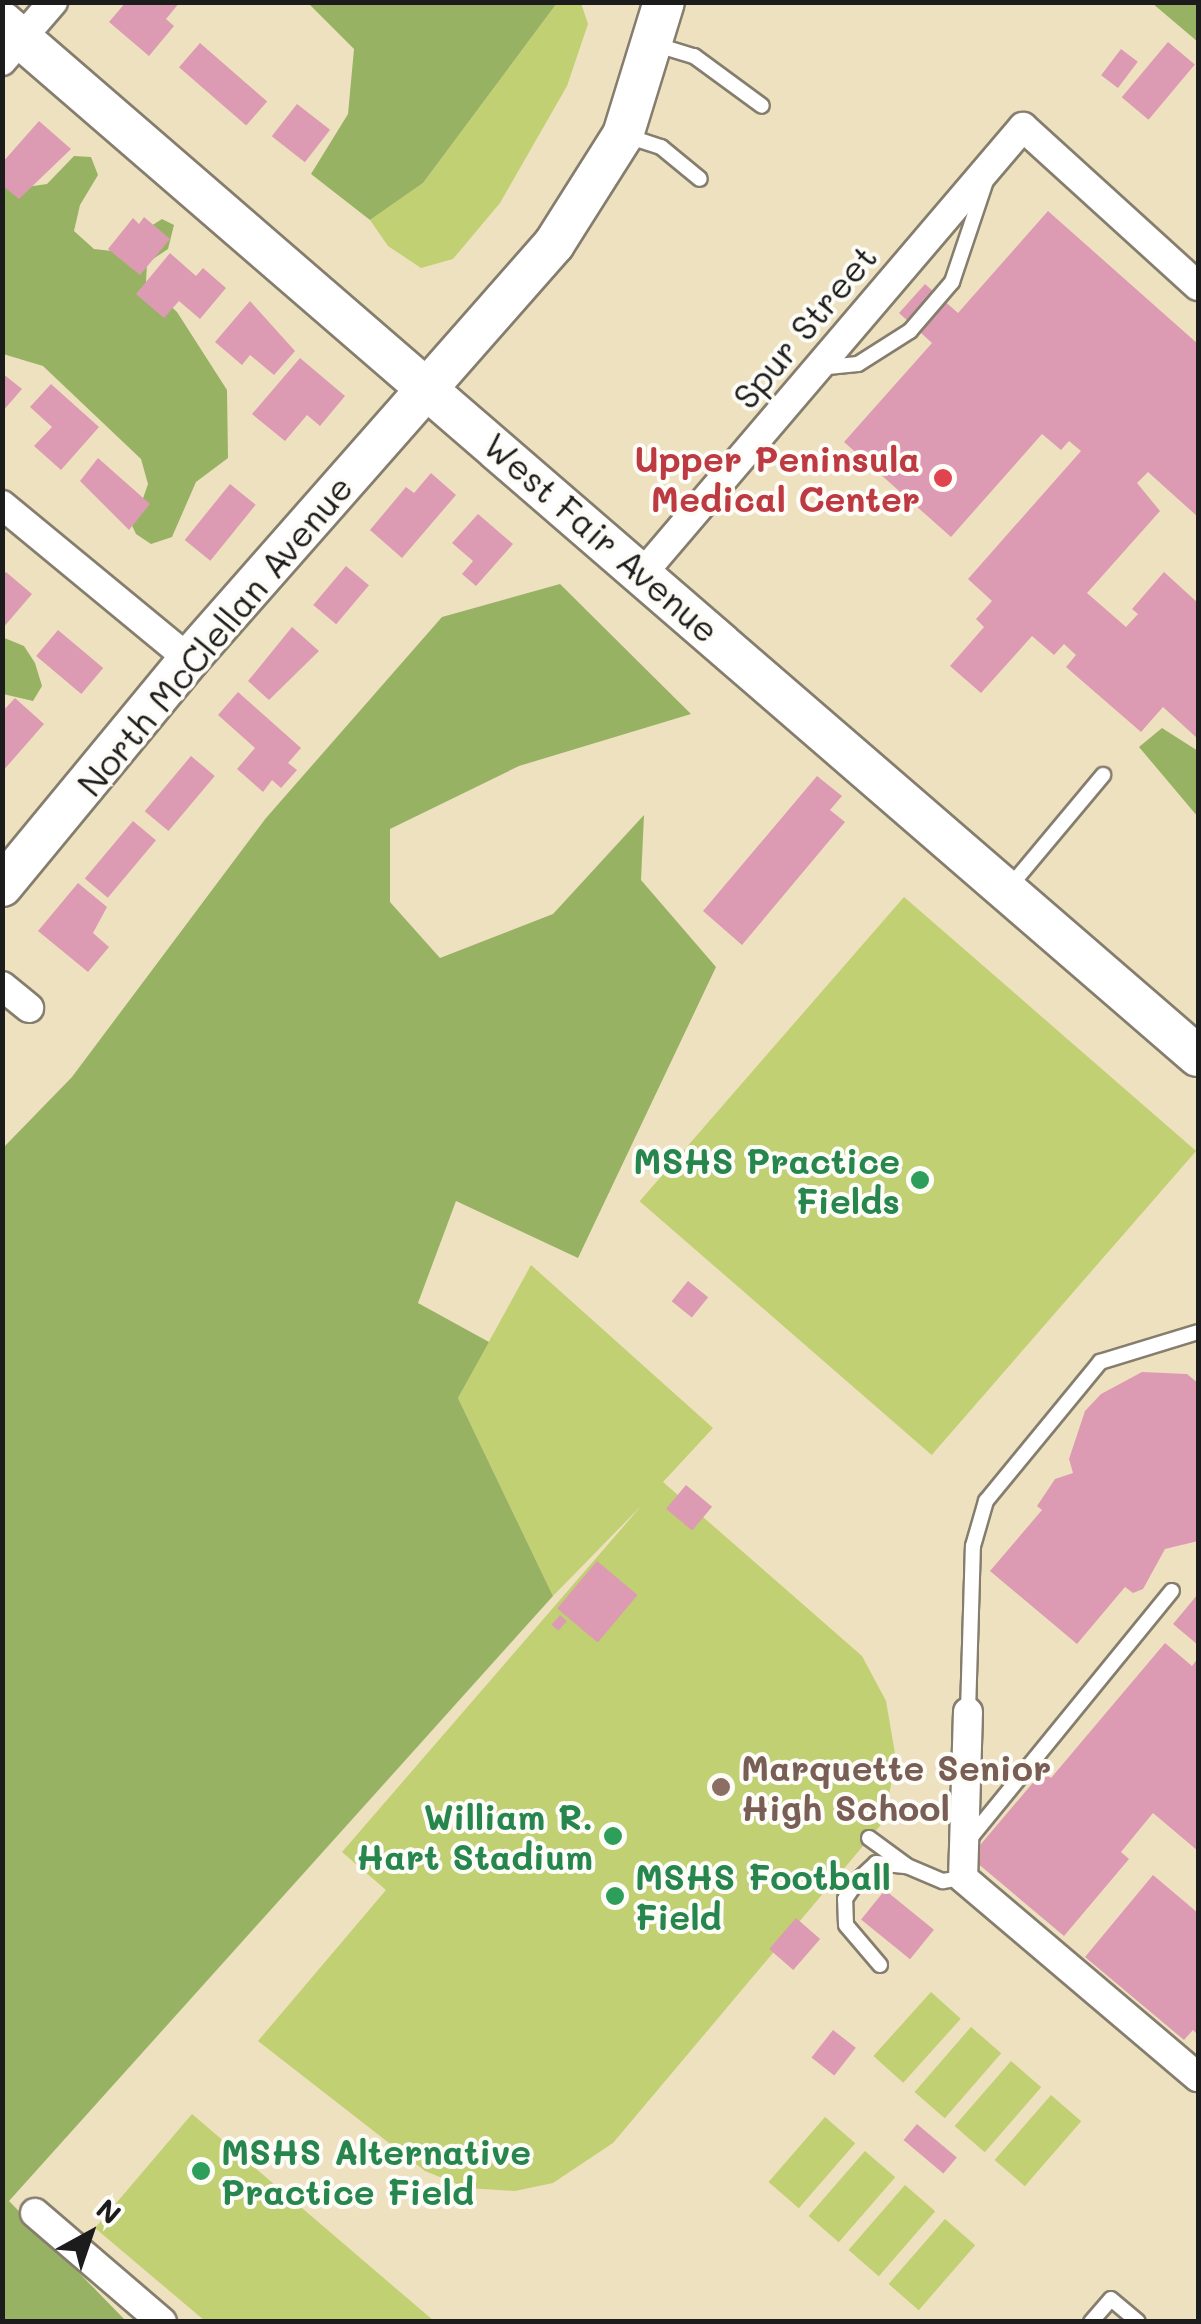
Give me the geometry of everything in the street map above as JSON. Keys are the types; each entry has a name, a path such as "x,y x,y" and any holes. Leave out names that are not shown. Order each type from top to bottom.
{"street":[{"path":"9,41 53,2"},
{"name":"North McClellan Avenue","path":"2,886 189,658 554,244 624,135 664,2"},
{"name":"West Fair Avenue","path":"9,41 427,385 1198,1056"},
{"name":"Spur Street","path":"643,574 1023,128 1198,286"},
{"path":"2,505 189,658"},
{"path":"2,986 29,1008"},
{"path":"968,1712 963,1878 1198,2076"},
{"path":"35,2213 162,2322"}],"lane":[{"path":"652,44 694,56 762,106"},
{"path":"624,135 660,147 700,179"},
{"path":"818,368 884,352 944,293 976,225 989,168"},
{"path":"1007,890 1103,776"},
{"path":"968,1712 973,1546 986,1501 1100,1362 1198,1332"},
{"path":"964,1845 1172,1591"},
{"path":"869,1838 907,1866 943,1881 963,1878"},
{"path":"880,1966 846,1925 845,1899 876,1863 907,1866"},
{"path":"1091,2322 1111,2299 1138,2322"}],"green space":[{"path":"308,3 557,3 423,183 370,220 311,174 348,114 354,49"},
{"path":"557,3 581,3 588,24 567,86 500,203 453,259 421,268 388,246 370,220 423,183"},
{"path":"1152,3 1198,3 1198,42"},
{"path":"74,156 91,157 98,175 80,205 74,231 94,249 112,251 162,219 174,225 168,249 147,263 146,283 177,312 227,390 228,458 196,482 172,537 151,544 136,534 127,515 141,504 148,484 141,459 43,366 3,354 4,180 26,187 47,184"},
{"path":"560,584 691,714 519,766 390,829 390,902 440,958 553,914 644,815 641,880 716,967 578,1258 456,1201 418,1303 489,1342 458,1398 553,1596 9,2201 126,2321 3,2321 2,1149 72,1077 266,818 442,617"},
{"path":"2,637 24,646 35,663 42,686 33,701 3,694"},
{"path":"1162,728 1198,751 1198,817 1139,747"},
{"name":"MSHS Practice Fields","path":"904,897 1196,1151 932,1455 640,1201"},
{"name":"William R. Hart Stadium","path":"531,1265 713,1428 663,1482 862,1656 886,1701 896,1759 884,1821 613,2143 553,2183 515,2191 467,2188 425,2171 258,2041 386,1890 342,1852 642,1505 553,1596 458,1398"},
{"path":"931,1992 961,2019 903,2083 873,2056"},
{"path":"971,2027 1001,2053 945,2118 915,2092"},
{"path":"1011,2061 1041,2087 985,2152 955,2126"},
{"path":"1051,2095 1081,2121 1025,2186 995,2160"},
{"name":"MSHS Alternative Practice Field","path":"192,2114 434,2321 205,2321 95,2228"},
{"path":"825,2117 855,2143 799,2208 769,2182"},
{"path":"865,2151 895,2177 839,2242 809,2216"},
{"path":"905,2185 935,2211 879,2276 849,2250"},
{"path":"945,2219 975,2245 919,2310 889,2284"}],"building":[{"path":"126,2 180,2 166,19 174,26 149,56 109,22"},
{"path":"1168,42 1195,64 1149,120 1122,97"},
{"path":"200,43 267,101 246,126 179,67"},
{"path":"1121,49 1138,62 1118,88 1101,75"},
{"path":"297,104 330,130 305,162 272,136"},
{"path":"39,121 71,149 19,199 2,185 2,163"},
{"name":"Upper Peninsula Medical Center","path":"1048,211 1198,344 1198,517 1148,472 1137,483 1160,511 1087,593 1126,627 1138,614 1132,609 1164,572 1198,603 1198,739 1163,707 1141,732 1066,667 1076,655 1064,644 1054,655 1032,636 981,693 950,666 984,627 976,619 992,601 968,579 1081,451 1069,441 1061,450 1042,434 951,537 844,442 932,343 899,313 925,284 958,313"},
{"path":"144,217 170,239 140,275 108,249 133,218 139,224"},
{"path":"170,253 196,276 203,268 226,288 200,319 179,301 164,318 136,294"},
{"path":"250,301 295,351 274,375 250,355 242,365 215,342"},
{"path":"300,358 345,396 320,426 307,415 285,441 252,414"},
{"path":"2,373 22,389 2,412"},
{"path":"51,384 99,427 61,470 34,446 52,427 30,407"},
{"path":"98,458 150,504 129,530 80,481"},
{"path":"431,473 456,495 402,558 370,530 406,487 414,493"},
{"path":"230,484 256,505 210,561 185,540"},
{"path":"478,514 513,544 476,586 462,574 473,561 452,543"},
{"path":"346,566 369,585 336,624 313,605"},
{"path":"6,572 32,594 2,629 2,576"},
{"path":"292,627 319,651 269,700 248,681"},
{"path":"58,630 103,668 81,694 36,656"},
{"path":"238,692 301,748 288,763 297,770 281,788 272,780 263,792 237,769 255,748 218,715"},
{"path":"15,698 44,724 2,772 2,712"},
{"path":"191,756 215,776 168,831 145,811"},
{"path":"817,776 842,796 830,810 845,822 742,945 703,911"},
{"path":"133,821 156,840 108,898 85,878"},
{"path":"78,883 107,907 93,933 109,947 88,972 38,931"},
{"path":"688,1281 708,1297 692,1318 672,1301"},
{"path":"1142,1372 1187,1374 1198,1383 1198,1541 1165,1549 1143,1589 1133,1593 1125,1587 1077,1644 990,1571 1042,1510 1037,1506 1055,1479 1073,1473 1069,1459 1085,1411 1101,1394"},
{"path":"686,1485 712,1507 692,1531 666,1509"},
{"path":"597,1561 638,1595 598,1643 557,1608"},
{"path":"1198,1594 1198,1645 1173,1624"},
{"path":"560,1615 567,1621 558,1631 551,1625"},
{"name":"Marquette Senior High School","path":"1165,1643 1192,1666 1198,1658 1198,1851 1153,1813 1121,1852 1129,1859 1064,1936 970,1857 1042,1772 1051,1778"},
{"path":"1153,1875 1198,1913 1198,2035 1193,2030 1184,2040 1085,1957"},
{"path":"885,1890 934,1930 910,1959 861,1920"},
{"path":"796,1918 820,1939 793,1970 769,1949"},
{"path":"833,2030 856,2048 834,2075 811,2058"},
{"path":"917,2124 957,2157 943,2174 904,2140"}],"place":[{"name":"Upper Peninsula Medical Center","path":"943,478"},
{"name":"MSHS Practice Fields","path":"920,1180"},
{"name":"Marquette Senior High School","path":"721,1787"},
{"name":"William R. Hart Stadium","path":"613,1836"},
{"name":"MSHS Football Field","path":"615,1896"},
{"name":"MSHS Alternative Practice Field","path":"201,2171"}]}
